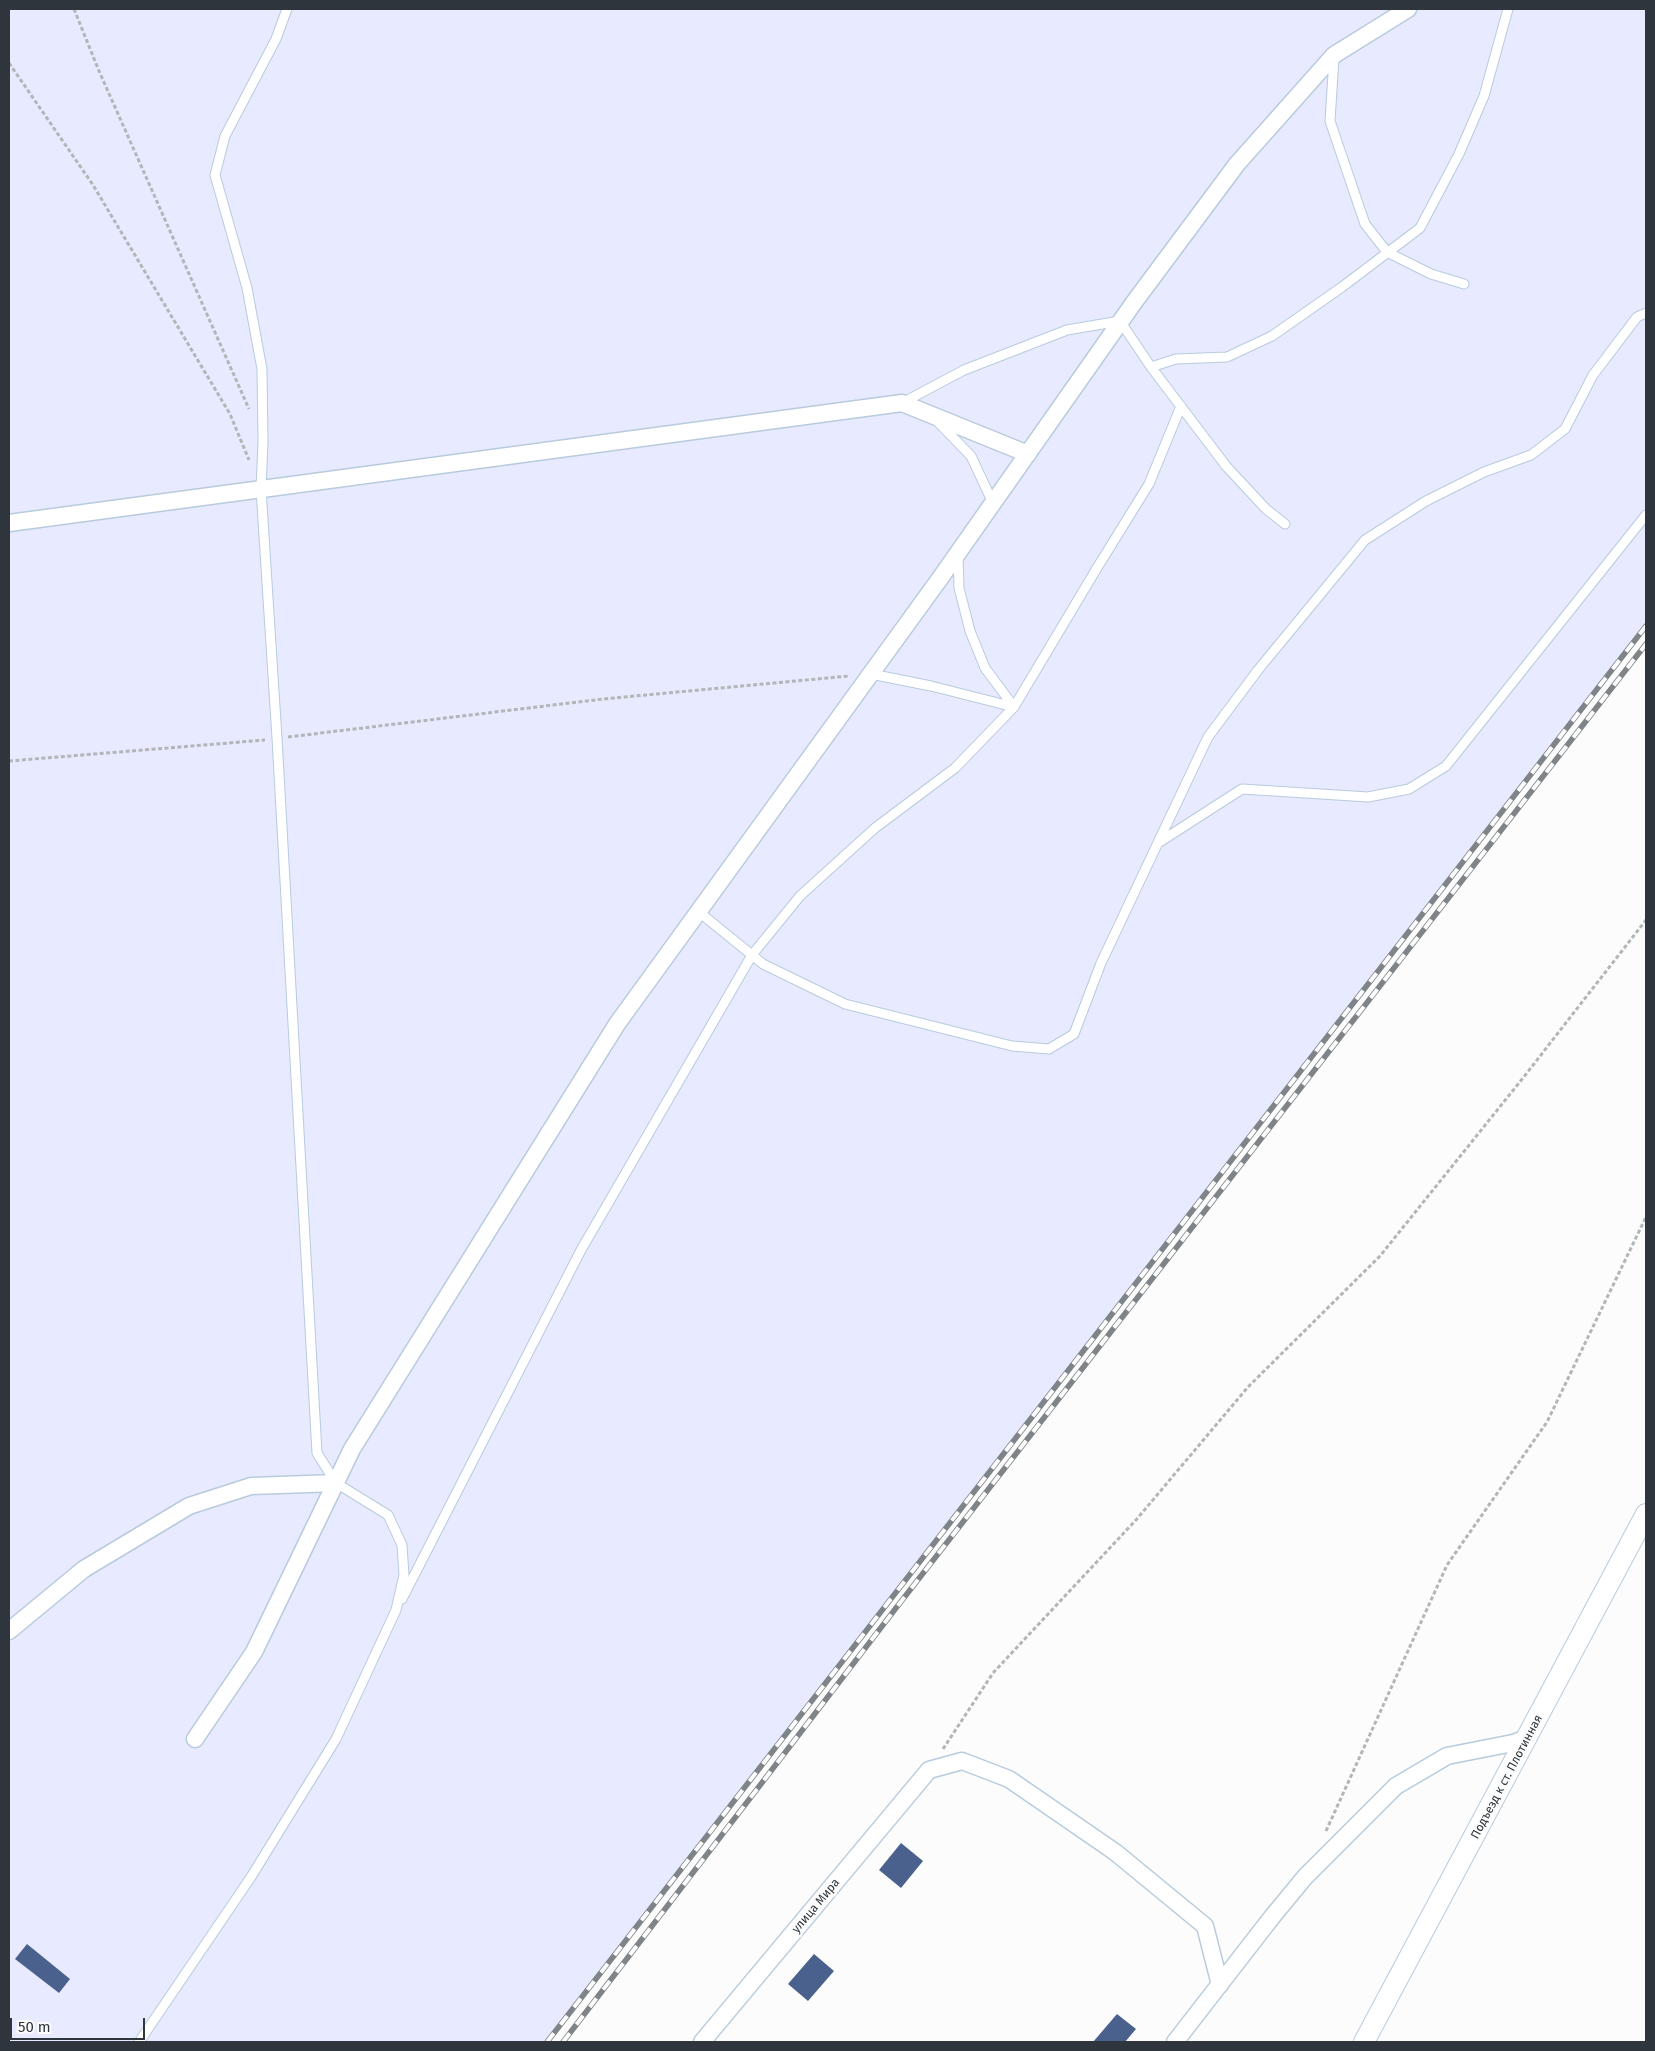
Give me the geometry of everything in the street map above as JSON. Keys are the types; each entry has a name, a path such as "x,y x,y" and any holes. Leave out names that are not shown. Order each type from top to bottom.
{"street":[{"path":"195,1739 254,1652 352,1449 612,1032 958,553 1120,321 1237,164 1334,55 1408,9"},
{"path":"9,523 902,403 1028,454"},
{"path":"9,1632 84,1569 189,1506 251,1486 336,1483"},
{"name":"Подъезд к ст. Плотинная","path":"1365,2041 1646,1514"},
{"path":"1175,2042 1272,1917 1306,1877 1396,1786 1447,1756 1513,1743 1528,1738"},
{"path":"929,1770 962,1761 1009,1779 1115,1852 1205,1926 1220,1985"},
{"name":"улица Мира","path":"702,2042 929,1770"}],"lane":[{"path":"287,9 276,39 225,136 215,175 247,288 262,369 263,442 261,489 277,738 317,1453 336,1483 388,1515 402,1545 404,1575 396,1610"},
{"path":"1151,368 1176,359 1227,357 1272,336 1420,228 1459,154 1484,96 1508,9"},
{"path":"1334,55 1330,120 1365,224 1387,252 1431,274 1464,284"},
{"path":"699,912 763,964 845,1004 1012,1046 1049,1049 1074,1034 1101,963 1208,737 1258,670 1365,540 1426,502 1484,472 1531,455 1565,429 1593,375 1637,317 1646,314"},
{"path":"902,403 964,370 1067,330 1120,321 1151,368 1226,466 1266,509 1285,524"},
{"path":"139,2042 250,1877 336,1739 396,1610 581,1250 752,955 800,896 875,828 955,768 1014,707 1149,484 1181,406"},
{"path":"932,415 971,456 993,504"},
{"path":"1158,843 1242,789 1368,797 1409,789 1446,766 1646,515"},
{"path":"958,553 959,588 970,630 985,668 1014,707"},
{"path":"871,674 931,686 1014,707"}],"path":[{"path":"74,9 99,71 251,415"},
{"path":"9,63 93,185 225,406 261,489"},
{"path":"9,760 277,738 603,699 871,674"},
{"path":"929,1770 993,1673 1136,1520 1248,1386 1380,1256 1523,1078 1646,920"},
{"path":"1326,1832 1447,1566 1547,1422 1646,1217"}],"shaded area":[{"path":"9,9 1646,9 1646,626 547,2042 9,2042"}],"building":[{"path":"901,1843 923,1861 901,1888 879,1870"},
{"path":"27,1944 70,1979 59,1993 15,1959"},
{"path":"814,1954 834,1971 808,2001 788,1984"},
{"path":"1117,2014 1136,2029 1125,2042 1093,2042"}],"railway":[{"path":"547,2042 1646,626"},
{"path":"563,2042 896,1608 1646,644"}]}
